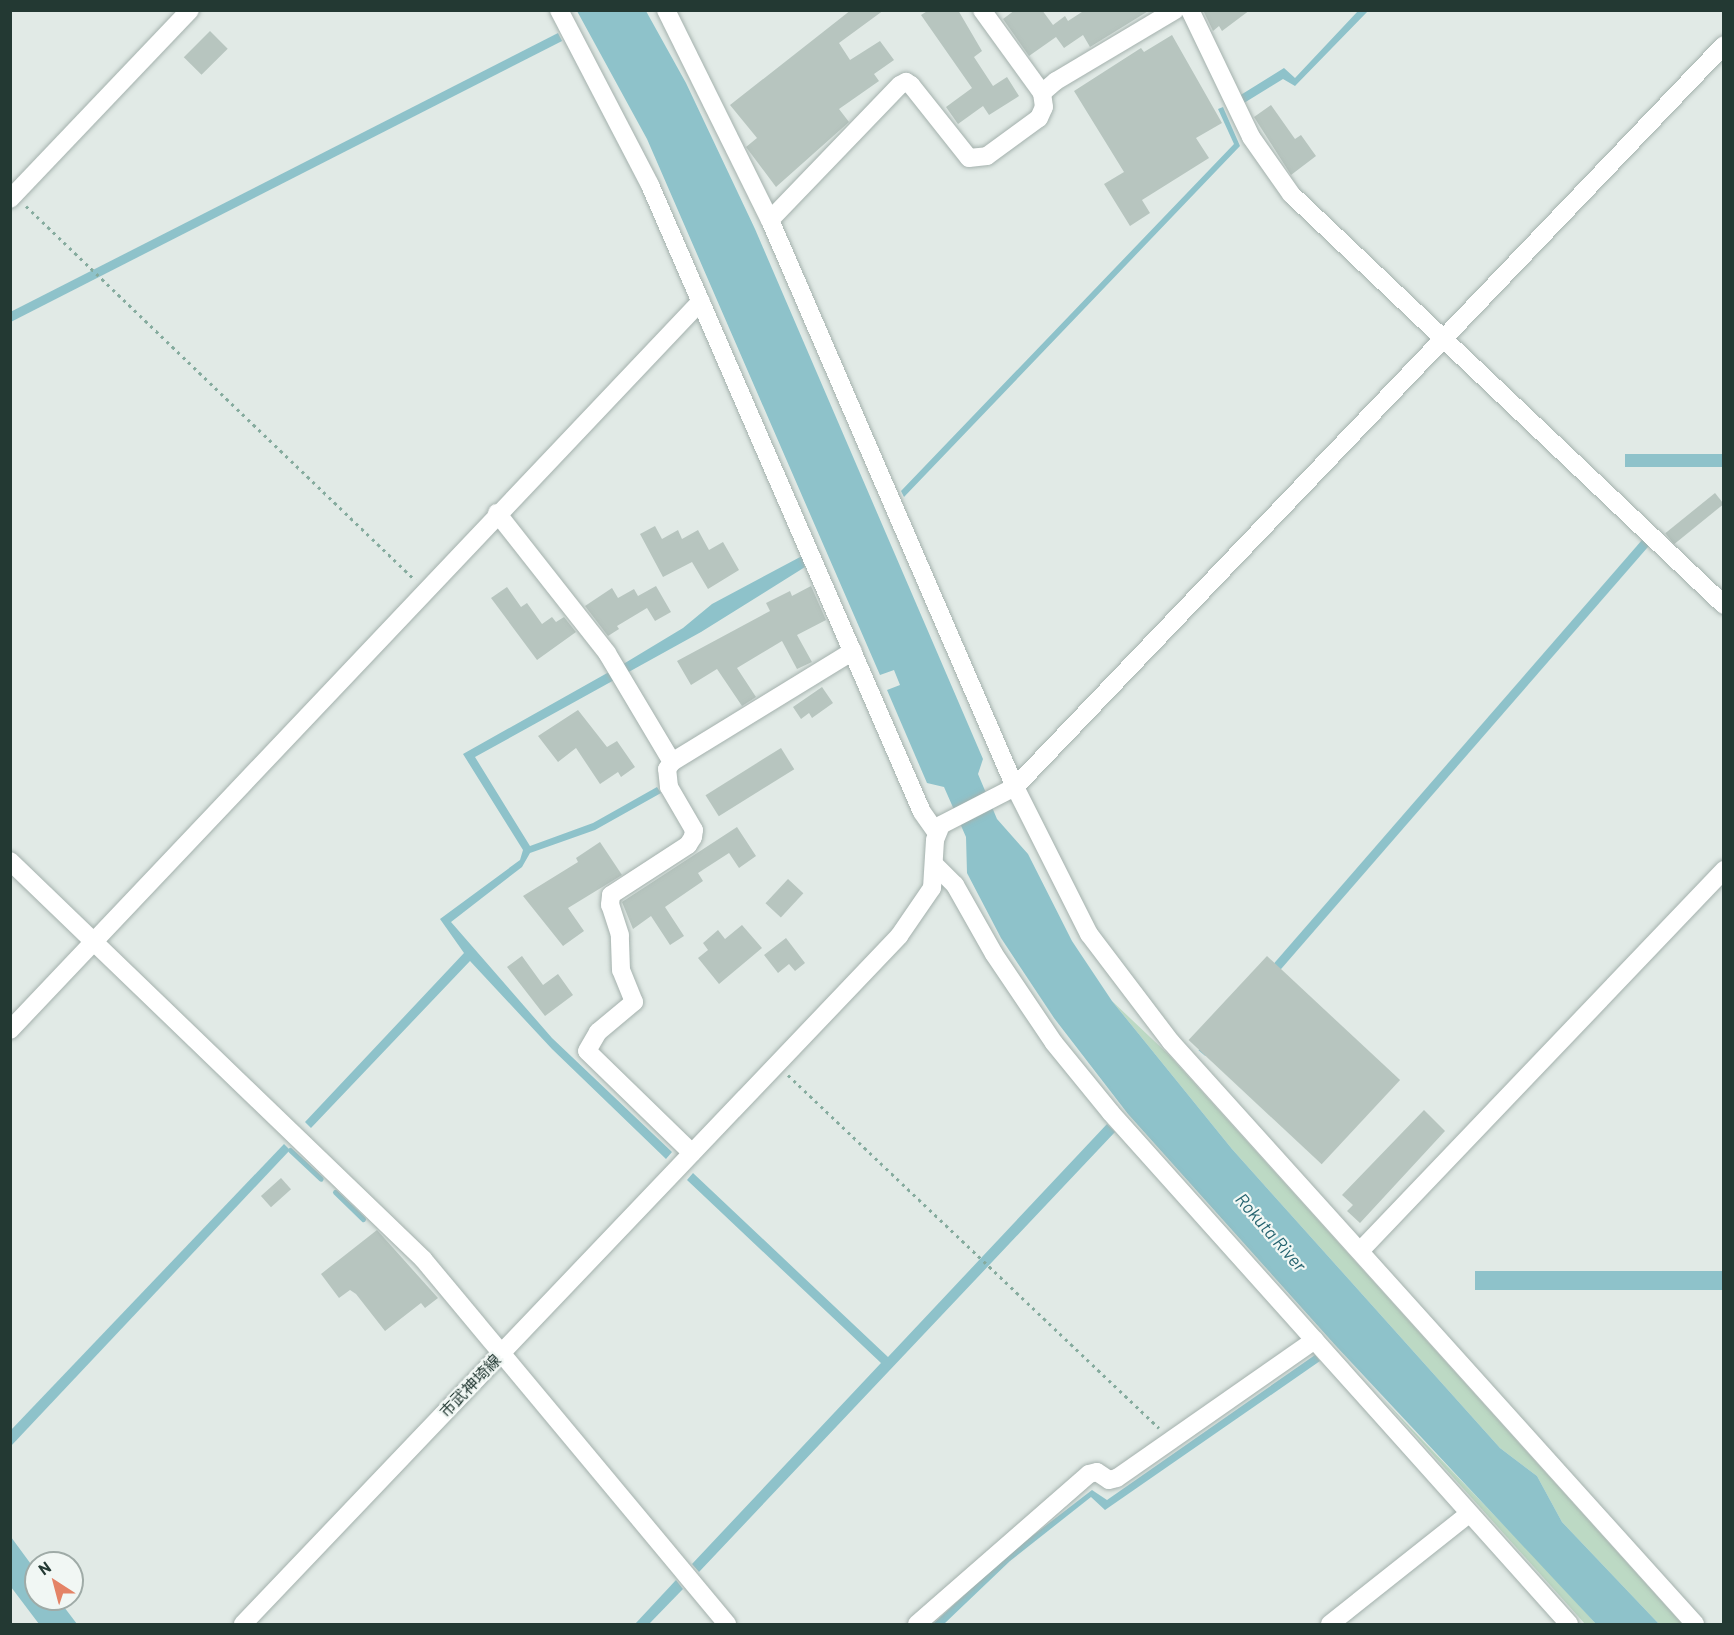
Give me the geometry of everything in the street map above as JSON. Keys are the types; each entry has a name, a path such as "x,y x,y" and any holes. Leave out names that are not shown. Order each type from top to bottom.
{"street":[{"path":"13,197 190,10"},
{"path":"559,10 650,186 922,812 943,825"},
{"path":"666,10 770,220 1015,788 1089,934 1171,1042 1361,1250 1695,1624"},
{"path":"770,220 906,82 969,158 987,156 1039,118 1044,107 1042,93 982,10"},
{"path":"1042,93 1175,10"},
{"path":"1190,10 1251,137 1271,170 1291,194 1724,605"},
{"path":"943,825 1015,788 1446,339 1724,45"},
{"path":"10,1030 496,513 701,301"},
{"path":"496,513 618,672 672,762"},
{"path":"692,1153 587,1051 598,1032 634,1002 621,970 620,935 610,905 612,895 688,845 693,837 694,830 669,787 667,769 672,762 853,651"},
{"path":"10,861 381,1215 502,1351 921,909 932,888 943,825"},
{"path":"936,866 955,885 994,954 1061,1052 1569,1624"},
{"path":"1361,1250 1724,870"},
{"path":"917,1624 1089,1473 1097,1472 1109,1480 1117,1478 1315,1340"},
{"name":"市武神埼線","path":"243,1624 502,1351 727,1624"},
{"path":"1329,1624 1469,1514"}],"path":[{"path":"13,197 425,590"},
{"path":"776,1064 1172,1440"}],"green space":[{"path":"1112,1001 1169,1055 1682,1624 1659,1624 1562,1522 1537,1476 1500,1448 1232,1149"},
{"path":"1381,1397 1545,1568 1596,1624 1585,1624"}],"water":[{"name":"Rokuta River","path":"577,11 646,11 686,83 755,229 983,759 978,774 997,819 1028,854 1072,941 1112,1001 1232,1149 1500,1448 1537,1476 1562,1522 1659,1624 1596,1624 1336,1346 1128,1114 1054,1018 1001,938 967,873 966,837 944,787 927,783 887,690 900,685 894,670 880,675 647,139"},
{"path":"1358,11 1368,11 1295,86 1283,79 1244,103 1239,96 1284,68 1295,78"},
{"path":"558,33 562,41 10,322 10,312"},
{"path":"1223,107 1240,146 904,497 901,491 1234,144 1218,109"},
{"path":"1625,454 1723,454 1723,467 1625,467"},
{"path":"1642,540 1649,546 1205,1056 1199,1050"},
{"path":"802,556 805,567 701,632 475,757 530,846 593,823 657,787 661,793 595,830 530,853 522,867 451,922 552,1038 672,1152 666,1159 552,1049 470,961 311,1128 305,1122 464,953 440,919 520,860 523,850 463,754 625,663 683,628 712,604"},
{"path":"1107,1124 1115,1132 699,1572 692,1564 881,1363 687,1180 693,1173 888,1357"},
{"path":"284,1144 290,1150 11,1446 11,1430"},
{"path":"1475,1271 1723,1271 1723,1290 1475,1290"},
{"path":"1315,1355 1320,1361 1105,1510 1091,1497 1010,1561 944,1624 933,1624 1009,1554 1092,1490 1107,1500"},
{"path":"11,1537 24,1555 24,1604 11,1587"},
{"path":"676,1580 683,1589 649,1624 635,1624"},
{"path":"29,1611 67,1611 77,1624 39,1624"}],"building":[{"path":"851,10 884,10 839,43 850,60 880,41 894,60 874,74 879,81 839,109 849,122 776,187 746,147 757,138 730,105"},
{"path":"929,10 958,10 982,51 974,57 993,86 1007,77 1019,96 989,115 983,106 958,124 946,107 972,88 921,15"},
{"path":"1015,10 1042,10 1053,25 1065,16 1068,21 1085,10 1150,10 1090,47 1083,35 1064,48 1056,37 1029,56 1003,19"},
{"path":"1203,10 1250,10 1222,31 1219,26 1213,31"},
{"path":"210,31 228,49 202,75 184,57"},
{"path":"1172,35 1222,123 1196,138 1209,158 1142,200 1150,213 1130,226 1104,184 1124,172 1074,91 1141,48 1144,52"},
{"path":"1271,105 1295,139 1301,135 1316,156 1291,175 1254,117"},
{"path":"1715,493 1724,504 1674,544 1665,533"},
{"path":"655,526 662,539 678,530 682,539 698,530 709,550 723,542 739,570 708,589 692,562 663,577 640,534"},
{"path":"656,586 671,612 655,621 647,608 617,626 619,629 608,636 585,606 612,588 618,598 634,589 638,596"},
{"path":"811,586 826,620 797,635 812,662 797,669 782,641 737,668 756,697 742,706 717,669 691,685 677,661 770,611 766,603 790,591 792,596"},
{"path":"507,587 521,607 527,603 542,624 552,617 556,622 564,617 576,632 537,660 491,598"},
{"path":"822,687 833,703 812,718 809,713 801,719 793,707"},
{"path":"578,710 607,747 617,741 635,767 621,777 618,772 600,784 576,748 558,762 538,736"},
{"path":"781,748 794,769 719,816 706,795"},
{"path":"737,827 756,856 739,868 729,853 698,873 703,881 665,907 684,936 670,945 651,916 633,929 622,902"},
{"path":"600,842 622,875 568,908 584,931 563,946 523,896 578,862 576,858"},
{"path":"788,879 803,893 781,917 765,903"},
{"path":"742,925 762,948 719,984 698,958 708,950 703,943 718,930 725,939"},
{"path":"786,938 805,963 795,971 789,964 778,973 764,955"},
{"path":"522,956 543,985 558,974 573,995 545,1016 507,967"},
{"path":"1267,956 1400,1080 1322,1164 1189,1040"},
{"path":"1424,1110 1445,1131 1360,1223 1347,1211 1353,1205 1342,1195"},
{"path":"281,1178 291,1189 271,1207 261,1196"},
{"path":"377,1230 438,1298 425,1308 421,1303 385,1331 356,1294 350,1290 339,1298 321,1274"}],"waterway":[{"path":"290,1150 321,1179"},
{"path":"335,1192 363,1219"}]}
